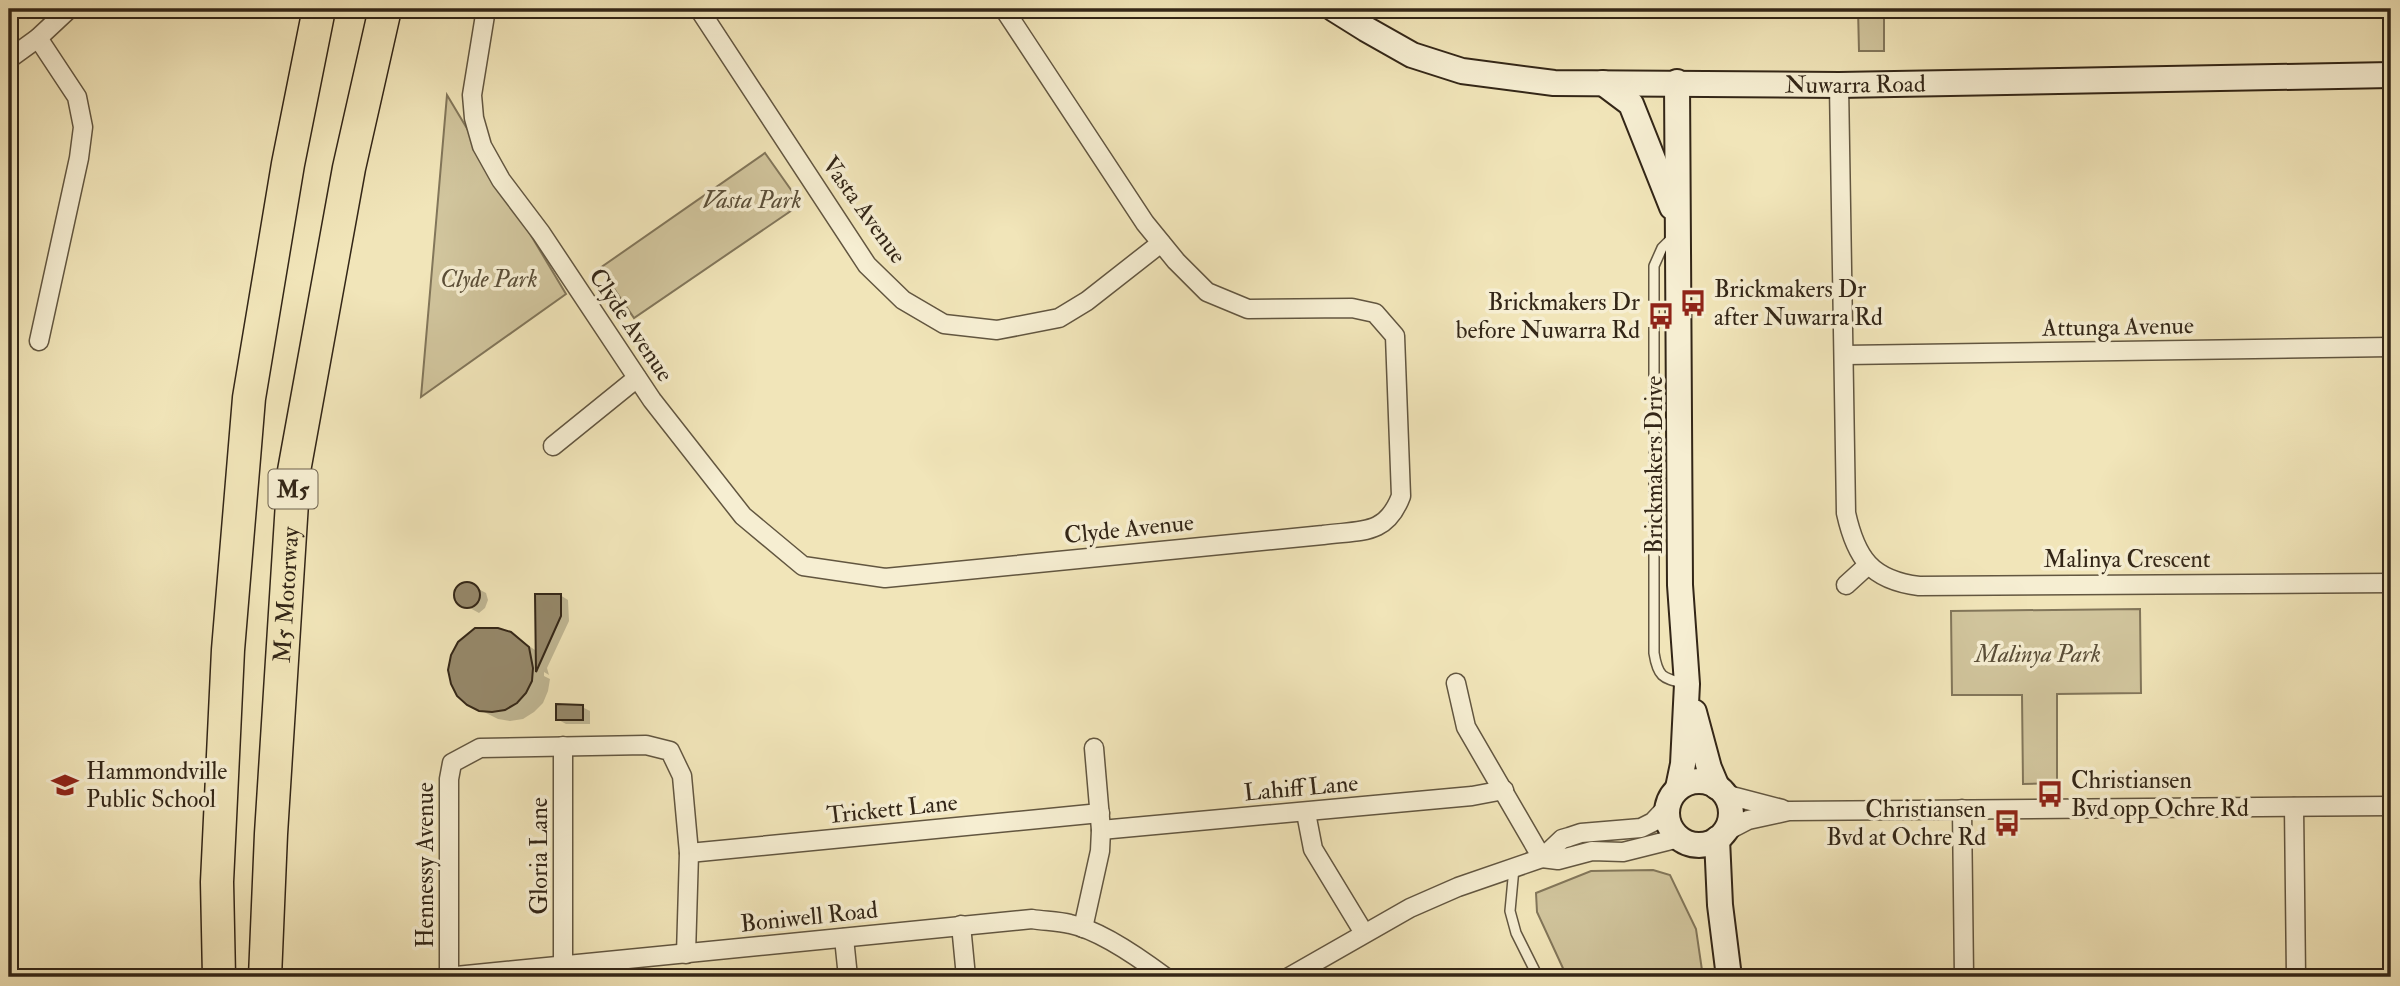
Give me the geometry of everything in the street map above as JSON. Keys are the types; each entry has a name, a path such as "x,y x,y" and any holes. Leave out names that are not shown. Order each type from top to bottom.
{"highway":[{"name":"M5","path":"219,977 217,881 228,650 249,398 288,164 319,9"},
{"name":"M5 Motorway","path":"265,977 271,834 294,471 349,168 385,9"}],"street":[{"path":"9,59 38,38 69,9"},
{"name":"Clyde Avenue","path":"486,9 471,95 482,146 501,180 541,233 637,378 743,516 803,566 885,578 1323,535 1368,530 1385,523 1395,512 1401,496 1395,336 1375,313 1363,310 1248,309 1207,292 1145,223 1004,9"},
{"name":"Vasta Avenue","path":"699,9 867,265 903,300 944,324 998,330 1059,318 1087,301 1161,243"},
{"name":"Nuwarra Road","path":"1334,9 1412,55 1462,71 1554,83 1839,85 2391,75"},
{"path":"38,38 77,97 83,127 79,158 39,341"},
{"name":"Brickmakers Drive","path":"1673,797 1683,764 1687,684 1680,585 1676,82"},
{"path":"1604,83 1631,104 1677,227"},
{"path":"1839,85 1846,513 1850,532 1868,565 1846,584"},
{"name":"Attunga Avenue","path":"1845,355 2391,347"},
{"path":"553,446 637,378"},
{"name":"Malinya Crescent","path":"1868,565 1890,580 1919,586 2391,583"},
{"path":"1457,683 1466,727 1542,858"},
{"name":"Brickmakers Drive","path":"1687,684 1703,751 1721,791"},
{"name":"Hennessy Avenue","path":"446,977 449,971 449,779 452,763 480,748 646,745 670,751 682,776 689,853 686,954"},
{"name":"Gloria Lane","path":"563,746 563,966"},
{"path":"1083,928 1100,851 1101,822 1094,748"},
{"path":"1289,977 1410,908 1542,858 1569,836 1641,828 1653,822 1673,797 1698,780 1708,782 1721,791 1789,811"},
{"name":"Lahiff Lane","path":"1101,822 1306,813 1472,796 1504,790"},
{"path":"1721,791 1731,813 1721,835 1720,905 1729,977"},
{"path":"1673,797 1668,824 1683,840 1720,905"},
{"path":"1542,858 1558,860 1592,851 1623,852 1683,840 1697,845 1708,844 1748,820 1789,811 2391,806"},
{"path":"2294,807 2296,977"},
{"path":"1962,809 1964,977"},
{"path":"1306,813 1313,849 1364,933"},
{"name":"Trickett Lane","path":"689,853 1101,822"},
{"name":"Boniwell Road","path":"446,977 1032,919 1083,928 1132,954 1164,977"},
{"path":"961,925 966,977"},
{"path":"844,938 848,977"}],"lane":[{"path":"1514,869 1510,911 1516,933 1538,977"}],"green space":[{"path":"1858,9 1884,9 1884,51 1859,51"},
{"name":"Clyde Park","path":"447,95 566,294 421,397"},
{"name":"Vasta Park","path":"765,153 801,204 634,318 600,268"},
{"name":"Malinya Park","path":"2140,609 2141,693 2057,694 2057,783 2023,784 2022,695 1952,695 1951,611"},
{"path":"1653,870 1670,875 1696,929 1703,977 1567,977 1537,912 1536,893 1591,871"}],"building":[{"path":"467,582 476,586 480,595 476,604 467,608 458,604 454,595 458,586"},
{"path":"535,594 561,594 561,616 536,672"},
{"path":"475,628 498,628 511,632 529,647 533,668 532,681 517,703 505,710 479,711 457,696 451,684 448,670 451,655 458,642"},
{"path":"556,704 583,705 583,720 556,720"}],"place":[{"name":"Brickmakers Dr after Nuwarra Rd","path":"1693,303"},
{"name":"Brickmakers Dr before Nuwarra Rd","path":"1661,316"},
{"name":"Hammondville Public School","path":"65,785"},
{"name":"Christiansen Bvd opp Ochre Rd","path":"2050,794"},
{"name":"Christiansen Bvd at Ochre Rd","path":"2007,823"}]}
